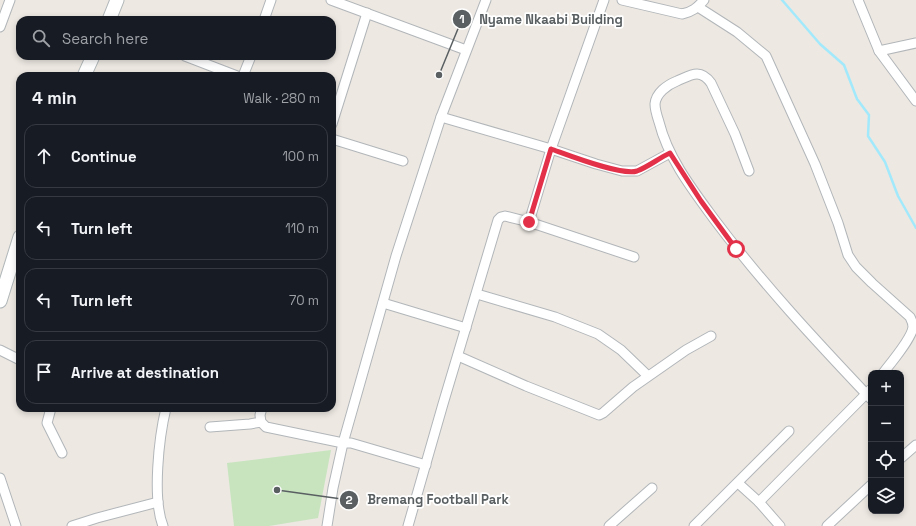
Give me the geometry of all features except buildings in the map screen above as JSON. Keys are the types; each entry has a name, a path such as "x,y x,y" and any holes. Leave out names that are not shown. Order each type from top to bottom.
{"street":[{"path":"0,27 10,0"},
{"path":"111,16 117,0"},
{"path":"265,16 271,0"},
{"path":"331,0 466,50"},
{"path":"327,526 333,488 343,443 398,249 441,117 486,0"},
{"path":"529,222 551,149 604,0"},
{"path":"622,0 682,14 690,12 701,3 766,56 815,164 838,223 848,255 856,268 910,317 913,322 913,328 910,336 885,370"},
{"path":"858,0 879,52 916,101"},
{"path":"336,111 367,13"},
{"path":"879,52 916,43"},
{"path":"86,72 91,60"},
{"path":"195,60 227,72"},
{"path":"245,72 249,60"},
{"path":"749,171 735,134 711,83 706,76 700,73 690,75 660,92 656,100 655,109 661,132 670,153 701,201 736,249 774,294 819,345 868,392"},
{"path":"441,117 551,149 596,164 630,172 637,171 670,153"},
{"path":"336,140 402,161"},
{"path":"408,526 498,220 505,216 529,222 634,257"},
{"path":"0,301 16,250"},
{"path":"477,294 555,317 598,334 621,350 648,376"},
{"path":"383,303 466,328"},
{"path":"458,356 526,386 599,415 648,376 686,350 711,336"},
{"path":"0,350 16,358"},
{"path":"759,502 868,396"},
{"path":"49,412 47,423 62,453"},
{"path":"163,526 158,502 158,473 161,435 165,412"},
{"path":"261,412 261,422 266,427 343,443 352,443 426,464"},
{"path":"210,427 261,422"},
{"path":"694,526 789,431"},
{"path":"904,455 916,445"},
{"path":"0,478 16,526"},
{"path":"738,483 759,502 780,526"},
{"path":"609,526 652,488"},
{"path":"827,526 868,488"},
{"path":"72,526 158,502"}],"green space":[{"path":"331,450 318,518 269,526 234,526 227,463"}],"waterway":[{"path":"782,0 820,44 844,65 857,99 869,115 868,136 885,162 898,196 916,228"}],"place":[{"name":"Nyame Nkaabi Building","path":"439,75"},
{"name":"Bremang Football Park","path":"277,490"}],"route":[{"path":"529,222 551,149 596,164 630,172 637,171 670,153 701,201 736,249"}]}
